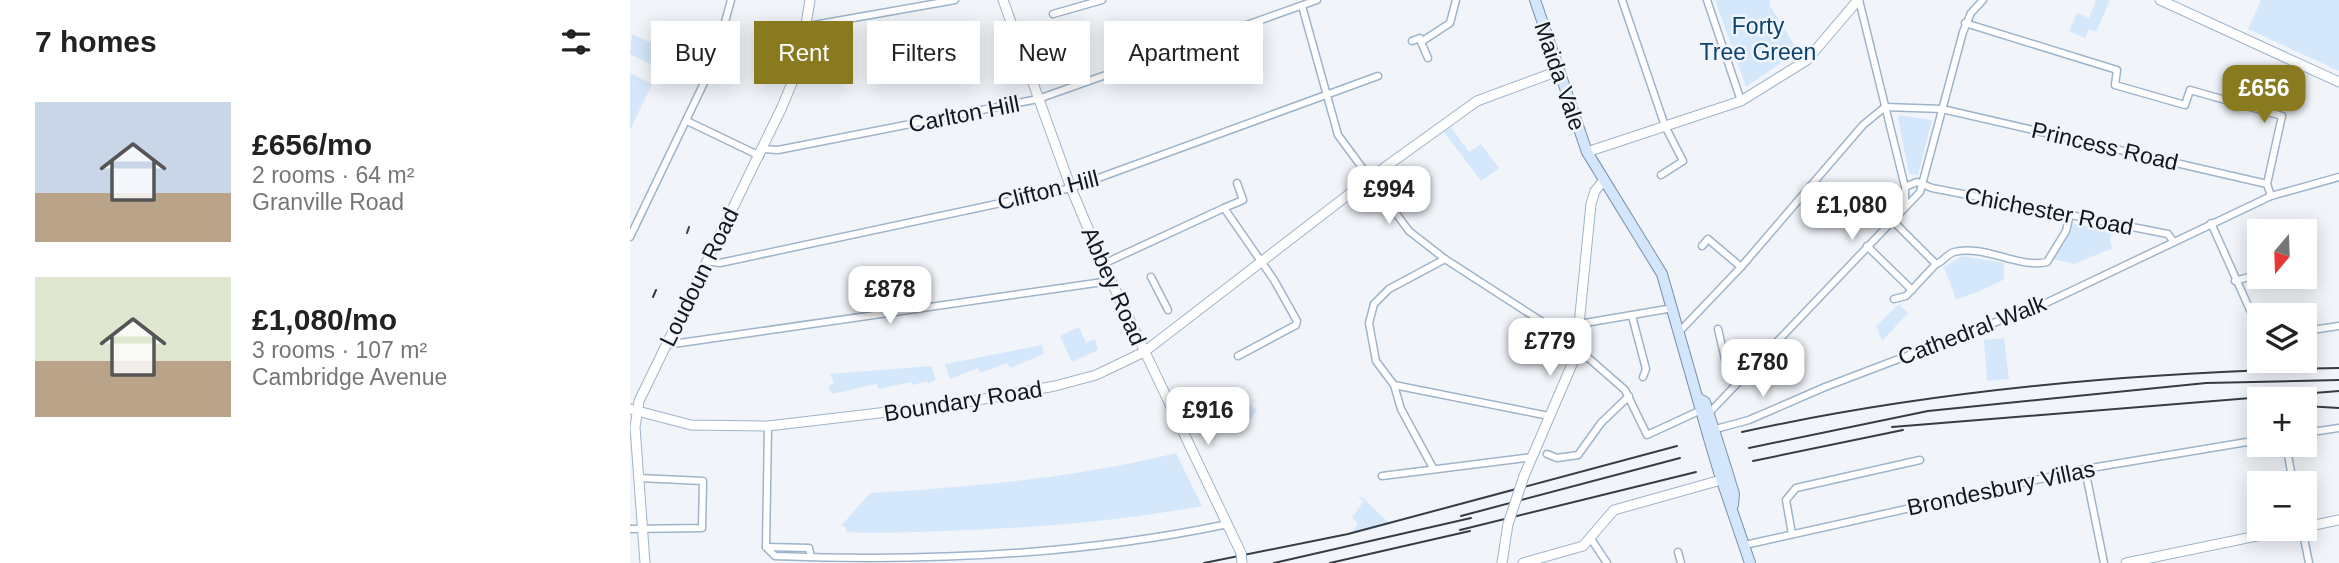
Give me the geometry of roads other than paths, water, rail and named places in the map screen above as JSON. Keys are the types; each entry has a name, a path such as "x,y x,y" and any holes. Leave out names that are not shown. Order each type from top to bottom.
{"main road":[{"name":"Maida Vale","path":"1535,0 1587,152 1662,274 1699,399 1704,402 1704,412"},
{"path":"1704,412 1722,474 1734,494 1733,505 1751,563"}],"street":[{"path":"630,237 687,121 719,48 731,0"},
{"name":"Loudoun Road","path":"808,21 810,0"},
{"path":"836,21 955,0"},
{"name":"Abbey Road","path":"1003,0 1071,188 1110,281 1228,524 1241,558"},
{"path":"1053,14 1102,0"},
{"name":"Carlton Hill","path":"762,152 1038,99 1317,0"},
{"path":"1422,42 1450,23 1456,0"},
{"path":"1622,0 1665,126 1682,161 1661,175"},
{"path":"1707,0 1741,101"},
{"path":"1587,152 1741,101 1807,60 1858,0"},
{"path":"1858,0 1905,187 1905,205"},
{"path":"1577,348 1590,356 1629,396 1647,435 1704,412 1917,195 1965,23 1983,0"},
{"path":"2160,0 2339,82"},
{"path":"1301,6 1338,135 1409,231 1445,259 1555,330 1578,337"},
{"path":"1965,23 2117,70 2115,85 2185,104 2190,90 2283,117 2267,184 2272,196"},
{"path":"1412,41 1420,38 1428,58"},
{"name":"Boundary Road","path":"633,410 698,426 768,426 861,417 1044,389 1097,375 1144,352 1176,321 1262,261 1482,97 1558,71"},
{"name":"Clifton Hill","path":"706,261 720,263 1071,188 1378,76"},
{"name":"Loudoun Road","path":"645,563 633,410 762,152 791,84"},
{"path":"1681,331 1741,267 1863,125 1885,107"},
{"name":"Princess Road","path":"1885,107 1942,109 2267,184"},
{"path":"687,121 762,152"},
{"name":"Cathedral Walk","path":"1710,431 1749,420 1825,387 2046,303 2272,196 2339,177"},
{"path":"1103,264 1243,200 1237,183"},
{"path":"1905,187 1922,184"},
{"name":"Chichester Road","path":"1922,184 2168,234 2174,241"},
{"path":"1502,563 1508,524 1524,476 1577,348 1594,195 1606,186"},
{"path":"1224,208 1262,261 1296,316 1296,325 1238,356"},
{"path":"1894,299 1912,290 1936,264 1957,252 2008,257 2037,264 2047,262 2066,231 2070,214"},
{"path":"1892,220 1936,264"},
{"path":"2211,223 2247,306"},
{"path":"1702,246 1708,239 1741,267"},
{"path":"1867,246 1912,290"},
{"path":"1433,468 1401,409 1394,385 1376,361 1369,323 1374,304 1389,289 1445,259"},
{"path":"1151,277 1168,310"},
{"path":"2235,281 2247,278"},
{"path":"667,345 1110,281"},
{"path":"1579,324 1674,308"},
{"path":"1632,316 1646,369 1643,377"},
{"path":"2317,329 2339,326"},
{"path":"1717,329 1725,359 1741,377"},
{"path":"1394,385 1549,416"},
{"path":"1547,454 1557,458 1578,455 1601,423 1629,396"},
{"path":"768,426 765,547 775,556 826,558 948,555 1097,546 1228,524"},
{"path":"2317,431 2339,428"},
{"name":"Brondesbury Villas","path":"1745,545 2085,469 2247,442"},
{"path":"1382,476 1534,457"},
{"path":"1791,534 1786,500 1796,488 1920,460"},
{"path":"2085,469 2104,563"},
{"path":"1523,563 1583,547 1614,510 1722,474"},
{"path":"630,529 643,531 702,528 704,482 639,478"},
{"path":"2317,525 2339,520"},
{"path":"2126,563 2247,538"},
{"path":"1591,540 1607,563"},
{"path":"2306,541 2309,563"},
{"path":"1678,552 1681,563"}],"railway":[{"path":"687,233 689,227"},
{"path":"653,297 656,290"},
{"path":"1742,432 1890,404 2039,385 2189,374 2339,368"},
{"path":"1749,448 1928,411 2206,383 2339,380"},
{"path":"1892,427 2339,391"},
{"path":"2317,407 2339,408"},
{"path":"1753,461 1903,430"},
{"path":"1204,563 1348,534 1677,446"},
{"path":"1461,516 1680,458"},
{"path":"1460,530 1696,472"},
{"path":"1274,563 1471,518"},
{"path":"1330,563 1470,531"}],"park label":[{"name":"Forty Tree Green","path":"1758,39"}]}
